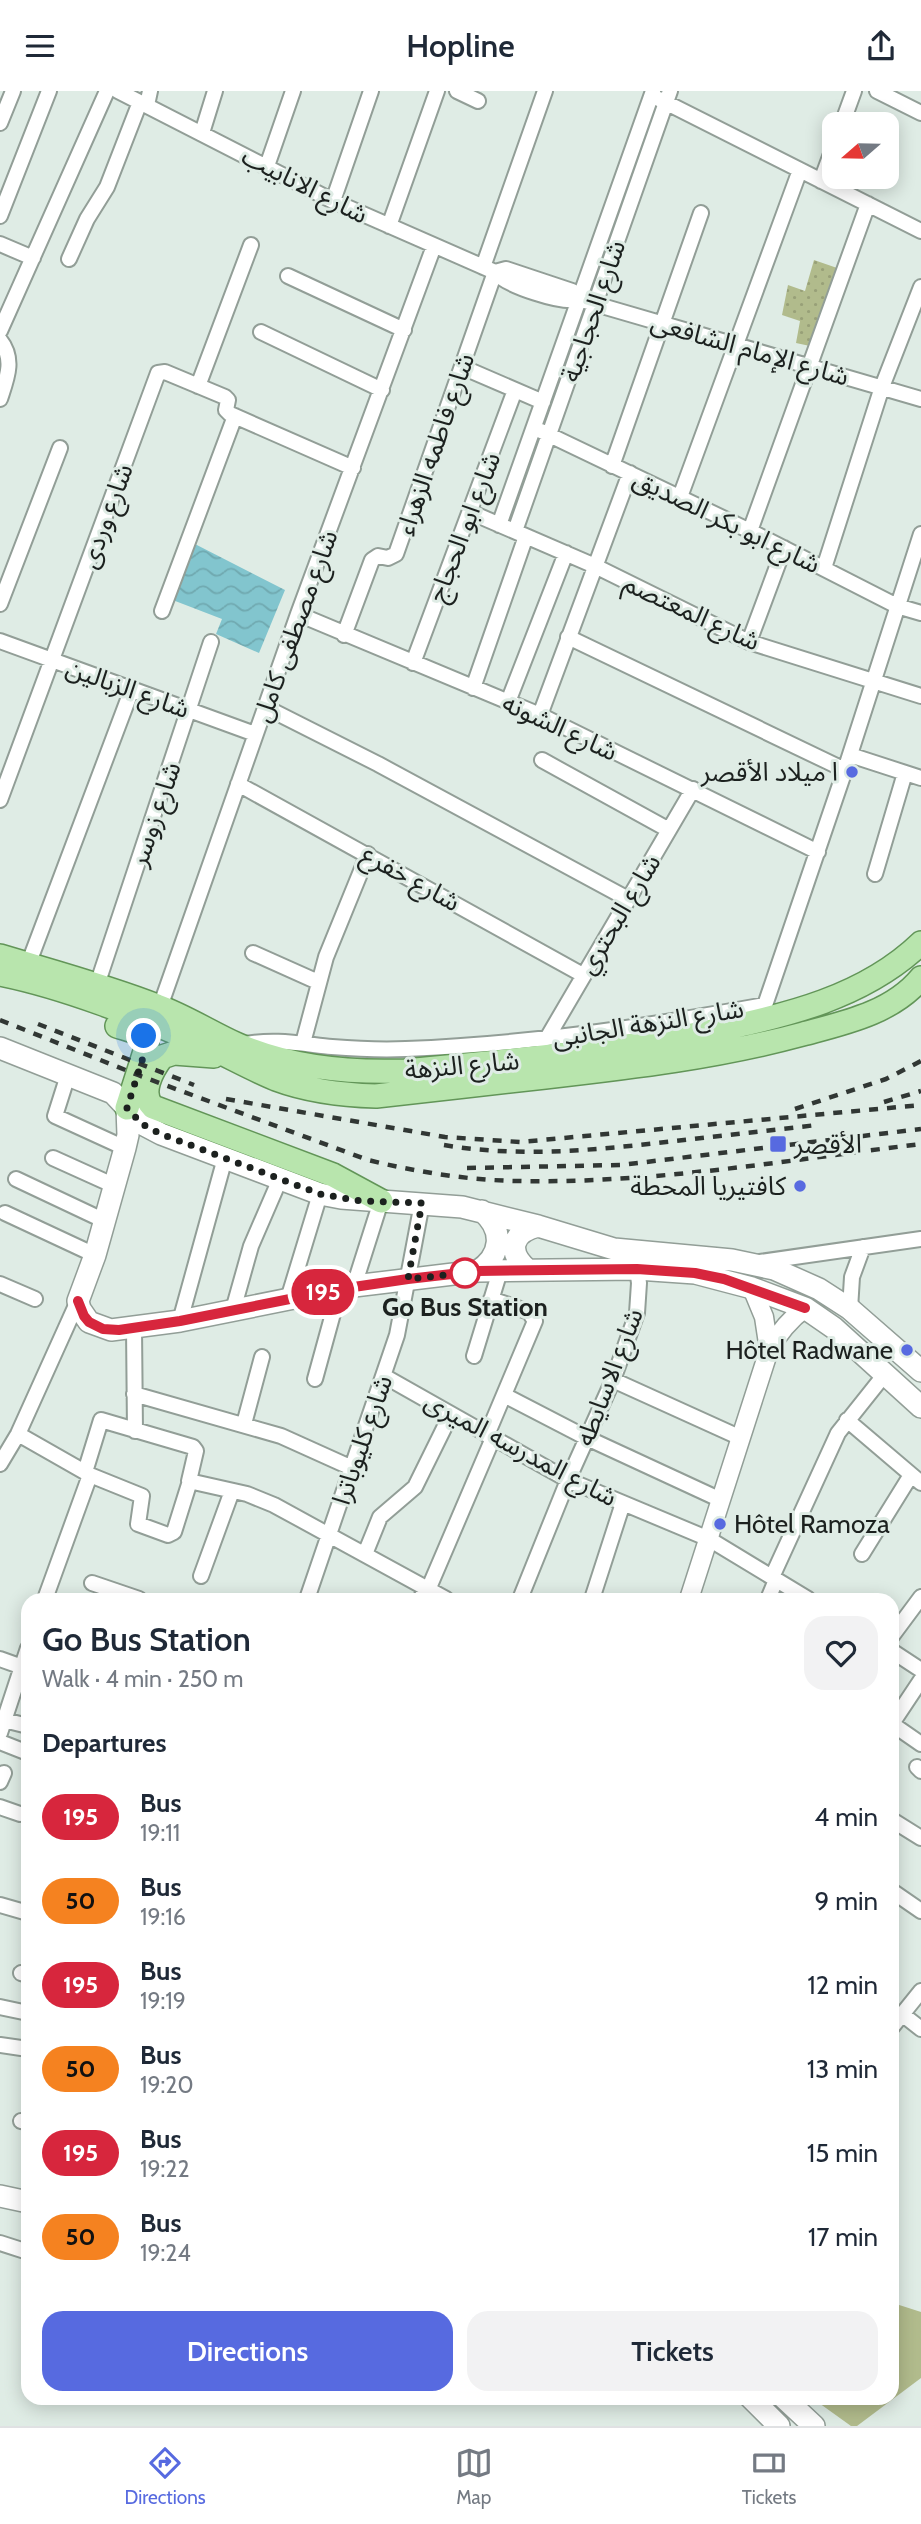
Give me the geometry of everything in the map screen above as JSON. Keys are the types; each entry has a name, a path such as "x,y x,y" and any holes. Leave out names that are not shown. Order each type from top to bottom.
{"main road":[{"name":"شارع النزهة","path":"0,974 235,1051 304,1066 375,1072 418,1070 620,1048 762,1013 832,999 888,971 921,943"},
{"name":"شارع النزهة","path":"0,956 160,1007 275,1078 305,1088 345,1095 376,1096 695,1059 757,1046 844,1023 883,1008 901,997 921,978"},
{"path":"0,981 144,1036 147,1045 127,1108 128,1135 115,1186 78,1301 84,1316 96,1326 111,1331 134,1328 347,1287 478,1271 637,1269 695,1273 752,1288 805,1308 834,1328 921,1407"},
{"path":"867,983 883,1008"},
{"path":"0,1048 113,1093 151,1130 320,1194 482,1211 614,1249 714,1257 751,1263 797,1278 850,1309 921,1371"},
{"path":"235,1051 167,1053 158,1062 146,1090 148,1103 334,1175 381,1201"},
{"path":"375,1072 376,1096"},
{"path":"478,1271 488,1265 496,1254 498,1242 497,1230 491,1219 482,1211"},
{"path":"528,1270 519,1263 514,1254 514,1244 519,1235 538,1226"},
{"path":"0,2196 21,2201"},
{"path":"758,2405 779,2426"},
{"path":"792,2405 814,2426"}],"street":[{"path":"1,118 13,91"},
{"path":"0,216 49,91"},
{"path":"0,331 107,91"},
{"name":"شارع الانابيب","path":"118,91 145,99 202,133 333,201 489,269"},
{"path":"202,133 215,91"},
{"path":"267,166 293,91"},
{"path":"333,201 370,91"},
{"path":"389,226 437,91"},
{"path":"457,91 478,101"},
{"name":"شارع فاطمه الزهراء","path":"344,635 372,560 377,556 388,558 396,554 462,367 544,91"},
{"path":"846,112 854,91"},
{"path":"877,91 921,113"},
{"path":"652,93 668,97 800,170 921,231"},
{"name":"شارع الحجاجية","path":"499,525 652,93"},
{"name":"شارع الحجاجية","path":"473,688 549,435 668,97"},
{"path":"69,259 87,219 107,187 145,99"},
{"path":"680,497 800,170"},
{"path":"750,531 868,204"},
{"path":"612,466 701,213"},
{"path":"0,244 33,258"},
{"path":"251,245 198,386 227,398 226,410 235,416 353,468"},
{"name":"شارع مصطفى كامل","path":"160,1007 298,614 434,246"},
{"name":"شارع الإمام الشافعى","path":"489,269 503,281 552,297 569,302 579,299 921,399"},
{"path":"288,276 404,330"},
{"path":"824,568 882,387 921,287"},
{"path":"261,332 382,390"},
{"path":"0,340 7,349 10,361 0,399"},
{"path":"462,367 543,402"},
{"name":"شارع وردى","path":"0,800 160,372 198,386"},
{"name":"شارع ابو الحجاج","path":"413,663 515,390"},
{"path":"162,611 235,416"},
{"name":"شارع ابو بكر الصديق","path":"534,428 785,548 897,606 921,613"},
{"path":"0,604 60,448"},
{"path":"540,715 630,473"},
{"name":"شارع المعتصم","path":"470,512 595,566 749,642 921,696"},
{"path":"762,1013 850,755 921,534"},
{"path":"749,642 785,548"},
{"path":"508,702 566,553"},
{"name":"شارع الشونه","path":"298,614 540,715 817,852"},
{"path":"568,637 845,770"},
{"name":"شارع الزبالين","path":"0,641 256,734"},
{"name":"شارع زوسر","path":"97,985 211,642"},
{"path":"28,965 132,689"},
{"path":"265,707 378,764 628,898"},
{"path":"850,755 921,778"},
{"path":"542,759 669,829"},
{"path":"875,874 905,773"},
{"name":"شارع خفرع","path":"238,784 583,975"},
{"name":"شارع البحتري","path":"546,1039 693,789"},
{"path":"303,1043 318,982 336,929 368,854"},
{"path":"253,953 318,982"},
{"name":"شارع النزهة الجانبى","path":"235,1051 271,1040 380,1050 546,1039 762,1013"},
{"path":"68,1075 55,1116 125,1148"},
{"path":"53,1158 115,1186"},
{"path":"180,1321 225,1158"},
{"path":"16,1179 105,1221"},
{"path":"233,1310 251,1246 280,1179"},
{"path":"288,1299 320,1194"},
{"path":"315,1380 347,1287 381,1201"},
{"name":"شارع كليوباترا","path":"309,1593 402,1316 422,1203"},
{"path":"5,1213 95,1255"},
{"path":"751,1263 921,1239"},
{"path":"850,1309 852,1277 863,1247"},
{"name":"شارع الاسايطه","path":"522,1593 568,1480 613,1380 637,1313 637,1269"},
{"path":"474,1356 500,1271"},
{"path":"0,1284 34,1299"},
{"path":"752,1288 764,1317 769,1350"},
{"path":"424,1593 535,1321 529,1312 491,1299"},
{"path":"0,1464 18,1434 78,1301"},
{"path":"691,1593 769,1350 779,1332 805,1308"},
{"path":"134,1328 135,1431"},
{"path":"244,1424 262,1357"},
{"path":"770,1593 831,1447 847,1420 885,1374"},
{"name":"شارع المدرسه الميرى","path":"384,1376 568,1480 709,1539 798,1593"},
{"path":"613,1380 741,1438"},
{"path":"135,1394 244,1424 305,1446 352,1468"},
{"path":"504,1395 587,1438 721,1500"},
{"path":"365,1554 380,1517 415,1487 451,1414"},
{"path":"18,1434 87,1473 142,1496 138,1524 171,1535 190,1481 188,1478 195,1448 103,1420 99,1423 87,1473 47,1593"},
{"path":"847,1420 916,1479 862,1554"},
{"path":"190,1481 261,1499 365,1554 423,1593"},
{"path":"201,1576 232,1491"},
{"path":"594,1593 623,1503"},
{"path":"92,1583 121,1593"},
{"path":"899,1627 921,1597"},
{"path":"899,1656 921,1670"},
{"path":"0,1660 21,1666"},
{"path":"21,1677 2,1726 21,1725"},
{"path":"899,1713 921,1680"},
{"path":"899,1729 921,1744"},
{"path":"0,1742 21,1750"},
{"path":"0,1807 20,1814"},
{"path":"899,1824 921,1838"},
{"path":"899,1896 921,1911"},
{"path":"0,1906 21,1908"},
{"path":"899,2018 921,1990"},
{"path":"0,2007 21,2012"},
{"path":"902,2014 921,2029"},
{"path":"0,2045 21,2048"},
{"path":"0,2243 21,2250"}],"green space":[{"path":"814,260 840,269 810,346 796,343 800,321 782,315 788,285 805,291"},
{"path":"899,2305 921,2312 921,2378 899,2394"},
{"path":"822,2405 885,2405 857,2426 851,2426"}],"water":[{"path":"191,542 285,590 259,653 216,634 222,619 170,599"}],"railway":[{"path":"0,1020 138,1075 368,1160 442,1175 516,1181 618,1179 719,1170 921,1144"},
{"path":"38,1024 194,1085"},
{"path":"795,1109 886,1079 921,1061"},
{"path":"884,1102 921,1091"},
{"path":"226,1099 445,1137 520,1142 921,1105"},
{"path":"444,1145 497,1151 577,1150 817,1125"},
{"path":"467,1168 621,1165 921,1129"}],"bus line":[{"name":"195","path":"78,1301 89,1322 111,1331 408,1279 478,1271 637,1269 695,1273 724,1279 805,1308"}],"place":[{"name":"ا ميلاد الأقصر","path":"852,772"},
{"name":"الأقصر","path":"778,1144"},
{"name":"كافتيريا المحطة","path":"800,1186"},
{"name":"Go Bus Station","path":"465,1273"},
{"name":"Hôtel Radwane","path":"907,1350"},
{"name":"Hôtel Ramoza","path":"720,1524"}],"route":[{"path":"144,1036 147,1045 127,1108 142,1124 161,1134 320,1194 361,1201 422,1203 408,1279 465,1273"}]}
